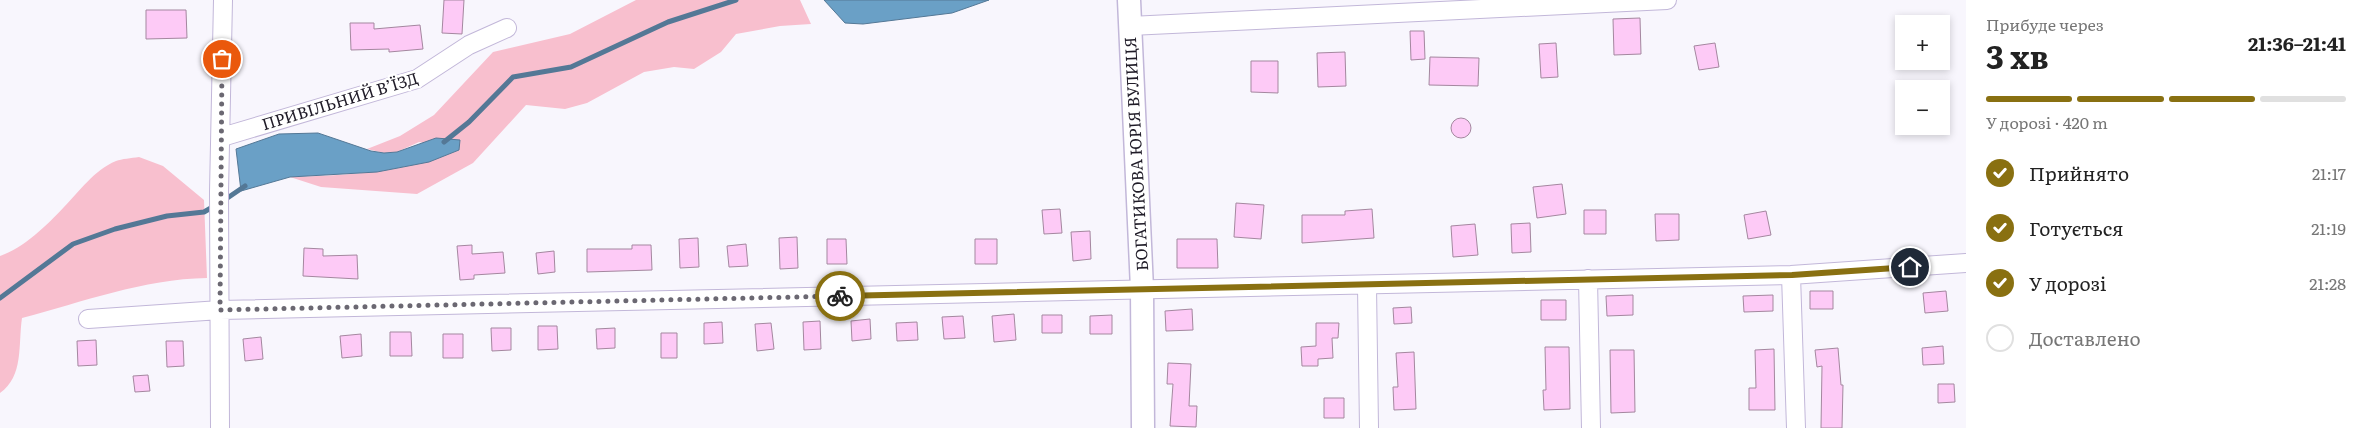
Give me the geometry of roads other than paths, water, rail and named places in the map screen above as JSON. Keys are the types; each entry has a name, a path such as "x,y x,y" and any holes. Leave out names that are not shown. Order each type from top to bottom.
{"street":[{"path":"220,428 219,192 222,137 223,0"},
{"name":"БОГАТИКОВА ЮРІЯ ВУЛИЦЯ","path":"1129,0 1142,289 1143,428"},
{"path":"1130,26 1580,2 1667,0"},
{"name":"ПРИВІЛЬНИЙ В’ЇЗД","path":"222,137 417,80 469,45 507,28"},
{"path":"88,319 220,310 1142,289 1367,286 1792,275 1966,263"},
{"path":"1792,275 1796,428"},
{"path":"1588,279 1591,428"},
{"path":"1367,286 1369,428"}],"water":[{"path":"824,0 989,0 952,13 863,24 845,23"},
{"path":"318,133 371,151 384,153 397,152 436,138 460,140 459,150 429,162 377,172 290,177 241,191 236,149 279,134"}],"waterway":[{"path":"444,142 469,122 513,77 571,67 668,22 736,0"},
{"path":"223,201 245,186"},
{"path":"0,298 73,244 115,229 167,216 204,212 216,205"}]}
